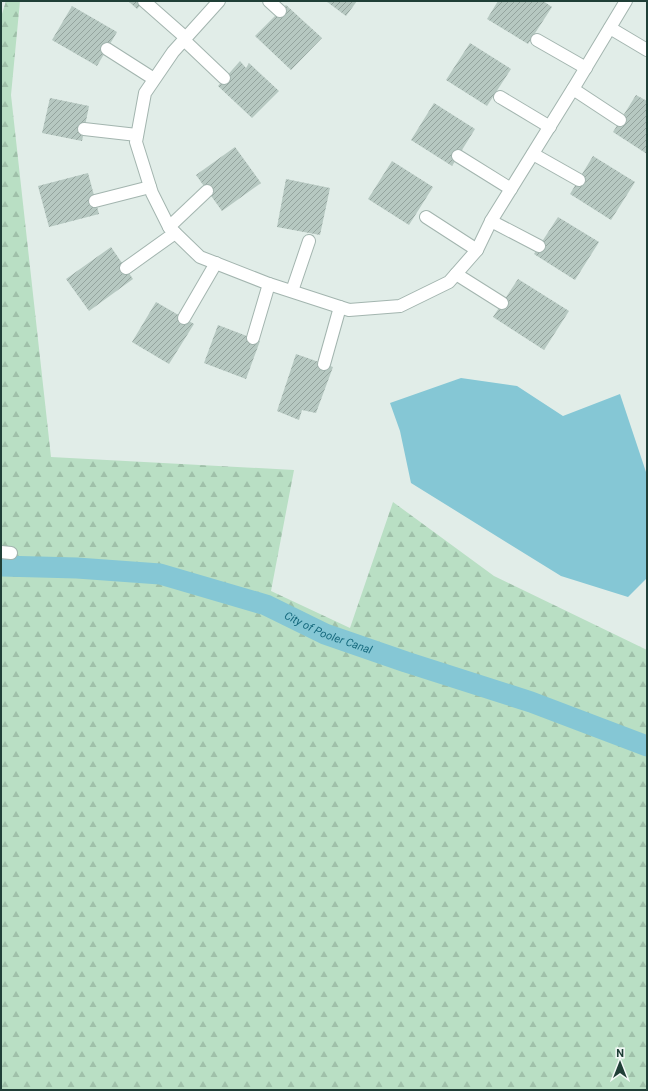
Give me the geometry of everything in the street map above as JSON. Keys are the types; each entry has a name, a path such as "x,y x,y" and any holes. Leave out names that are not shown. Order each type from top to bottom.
{"street":[{"path":"144,1 224,78"},
{"path":"219,1 173,52 145,93 136,142 150,187 172,230 200,257 270,284 349,310 400,306 448,282 456,274 477,250 491,221 586,68 625,1"},
{"path":"269,1 280,11"},
{"path":"610,28 647,50"},
{"path":"537,40 586,68"},
{"path":"107,49 154,79"},
{"path":"573,89 620,120"},
{"path":"500,97 550,127"},
{"path":"84,129 138,135"},
{"path":"533,154 579,180"},
{"path":"458,156 511,189"},
{"path":"95,200 150,187"},
{"path":"126,268 172,230 207,191"},
{"path":"426,217 477,250"},
{"path":"491,221 539,246"},
{"path":"292,291 309,241"},
{"path":"184,318 216,263"},
{"path":"456,274 502,303"},
{"path":"253,338 270,284"},
{"path":"324,364 340,307"}],"green space":[{"path":"6,1 20,1 11,95 51,457 294,470 271,591 350,628 393,502 494,576 647,650 647,1090 1,1090 1,17"}],"water":[{"path":"461,378 517,386 563,416 620,394 647,475 647,578 628,597 561,576 411,483 400,431 390,403"}],"building":[{"path":"128,1 144,1 137,9"},
{"path":"326,1 357,1 346,16"},
{"path":"498,1 543,1 552,7 528,44 487,19"},
{"path":"286,5 322,38 291,70 255,36"},
{"path":"72,6 117,32 97,66 52,40"},
{"path":"470,43 511,69 487,106 446,80"},
{"path":"240,61 246,68 249,63 279,91 252,118 218,86"},
{"path":"636,95 647,101 647,154 613,132"},
{"path":"50,98 89,106 82,141 42,133"},
{"path":"434,103 475,129 452,166 411,140"},
{"path":"235,147 261,183 222,211 196,175"},
{"path":"593,156 635,182 611,220 570,194"},
{"path":"392,161 433,187 409,225 368,199"},
{"path":"88,173 99,214 49,227 38,186"},
{"path":"286,179 330,188 320,235 277,227"},
{"path":"558,217 599,242 575,280 534,254"},
{"path":"111,247 133,279 89,311 66,279"},
{"path":"518,279 569,311 544,350 493,317"},
{"path":"156,302 194,324 169,364 132,342"},
{"path":"218,325 260,341 246,379 204,363"},
{"path":"296,354 333,367 316,413 302,410 299,420 277,411"}],"waterway":[{"name":"City of Pooler Canal","path":"1,566 77,568 160,574 266,605 325,634 531,702 647,746"}]}
